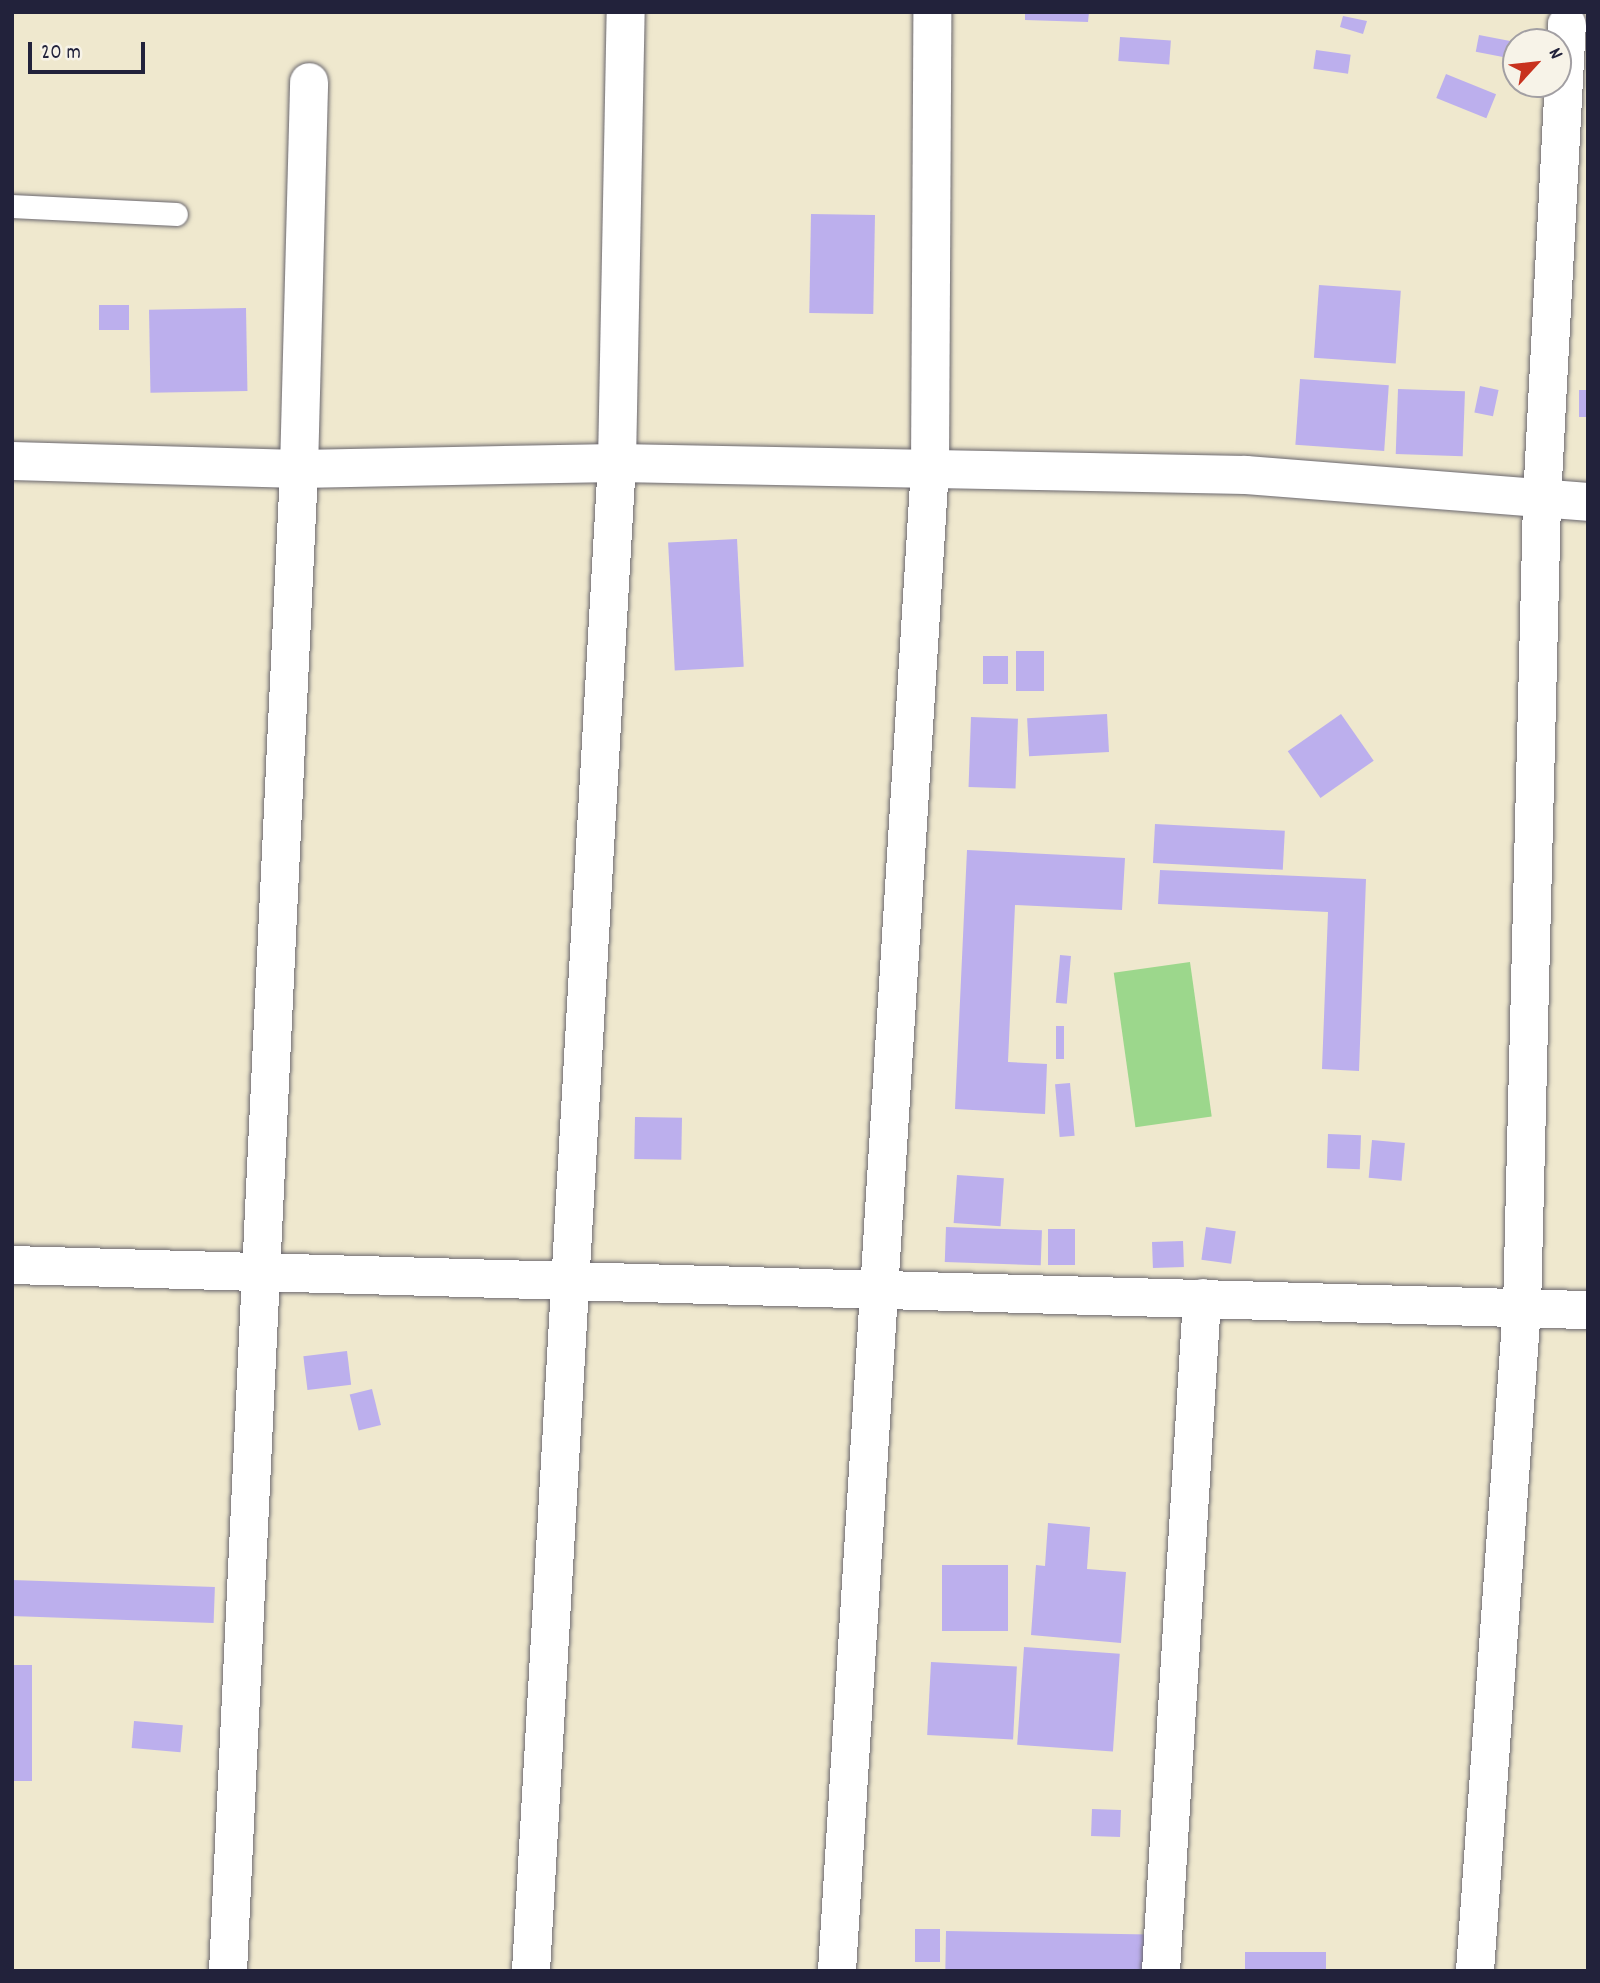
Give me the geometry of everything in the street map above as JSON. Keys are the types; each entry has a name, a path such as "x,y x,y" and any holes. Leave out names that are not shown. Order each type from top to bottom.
{"street":[{"path":"531,1971 617,463 626,12"},
{"path":"837,1971 877,1288 930,469 932,12"},
{"path":"1475,1971 1522,1308 1542,499 1567,25"},
{"path":"228,1971 258,1271 299,469 309,82"},
{"path":"12,461 299,469 617,463 1246,475 1588,502"},
{"path":"12,1265 1588,1310"},
{"path":"1161,1971 1202,1298"}],"lane":[{"path":"12,206 176,214"}],"green space":[{"path":"1190,962 1212,1116 1135,1127 1114,973"}],"building":[{"path":"1025,12 1089,12 1088,22 1025,20"},
{"path":"1343,16 1367,21 1363,34 1340,27"},
{"path":"1479,35 1502,39 1502,57 1476,52"},
{"path":"1120,37 1171,41 1169,64 1118,61"},
{"path":"1316,50 1351,55 1348,74 1313,69"},
{"path":"1446,74 1496,94 1486,118 1436,98"},
{"path":"811,214 875,215 873,314 809,313"},
{"path":"1319,285 1401,291 1396,364 1314,358"},
{"path":"99,305 129,305 129,330 99,330"},
{"path":"246,308 247,391 150,393 149,310"},
{"path":"1300,379 1389,385 1384,451 1295,445"},
{"path":"1480,386 1499,390 1493,416 1474,412"},
{"path":"1398,389 1465,391 1463,456 1396,454"},
{"path":"1579,390 1588,390 1588,417 1579,417"},
{"path":"737,539 744,667 675,670 668,543"},
{"path":"1016,651 1044,651 1044,691 1016,691"},
{"path":"983,656 1008,656 1008,684 983,684"},
{"path":"1107,714 1109,752 1029,756 1027,718"},
{"path":"1341,714 1374,761 1320,798 1288,751"},
{"path":"971,717 1018,719 1016,789 969,787"},
{"path":"1155,824 1285,831 1283,870 1153,863"},
{"path":"967,850 1125,858 1122,910 1015,905 1008,1062 1047,1064 1045,1114 955,1109"},
{"path":"1160,870 1366,879 1359,1071 1322,1069 1328,912 1158,904"},
{"path":"1060,955 1071,956 1067,1004 1056,1003"},
{"path":"1056,1026 1064,1026 1064,1059 1056,1059"},
{"path":"1070,1083 1075,1136 1060,1137 1055,1084"},
{"path":"635,1117 682,1118 681,1160 634,1159"},
{"path":"1328,1134 1361,1135 1360,1169 1327,1168"},
{"path":"1372,1140 1405,1143 1402,1181 1369,1178"},
{"path":"957,1175 1004,1178 1001,1226 954,1223"},
{"path":"946,1227 1042,1230 1041,1265 945,1262"},
{"path":"1206,1227 1236,1231 1231,1264 1201,1260"},
{"path":"1048,1229 1075,1229 1075,1265 1048,1265"},
{"path":"1183,1241 1184,1267 1153,1268 1152,1242"},
{"path":"347,1351 351,1385 307,1390 303,1356"},
{"path":"372,1389 381,1425 359,1430 350,1395"},
{"path":"1048,1523 1090,1527 1087,1569 1126,1572 1121,1643 1031,1635 1036,1565 1045,1566"},
{"path":"942,1565 1008,1565 1008,1631 942,1631"},
{"path":"12,1580 215,1587 214,1623 12,1616"},
{"path":"1024,1647 1120,1654 1113,1751 1017,1745"},
{"path":"931,1662 1017,1667 1013,1739 927,1735"},
{"path":"12,1665 32,1665 32,1781 12,1781"},
{"path":"134,1721 183,1725 180,1752 132,1748"},
{"path":"1092,1809 1121,1810 1120,1837 1091,1836"},
{"path":"915,1929 940,1929 940,1962 915,1962"},
{"path":"946,1931 1150,1935 1149,1971 945,1971"},
{"path":"1245,1952 1326,1952 1326,1971 1245,1971"}]}
